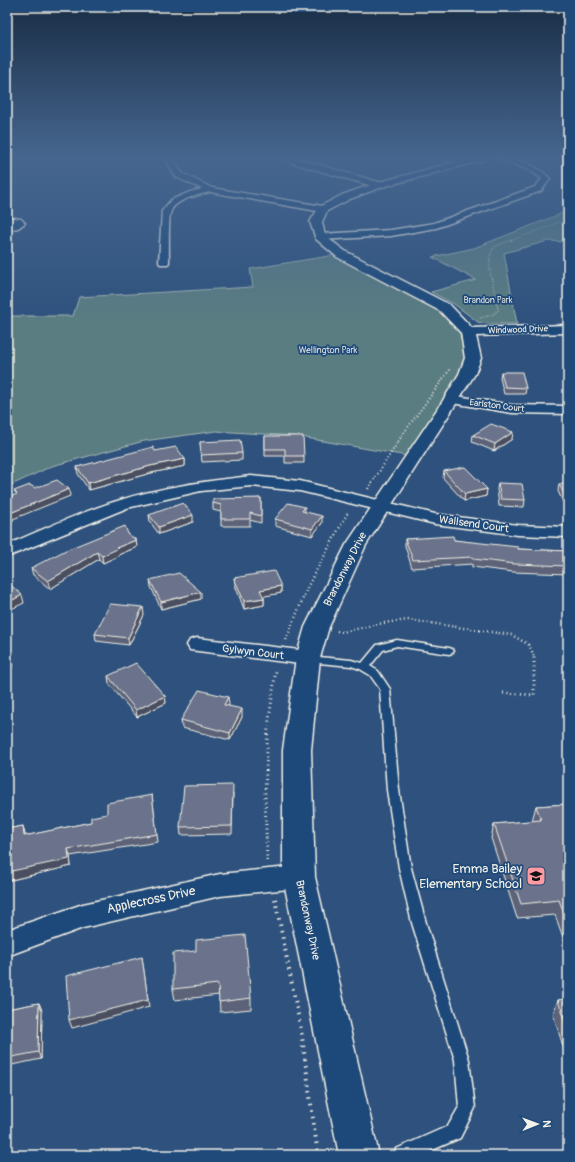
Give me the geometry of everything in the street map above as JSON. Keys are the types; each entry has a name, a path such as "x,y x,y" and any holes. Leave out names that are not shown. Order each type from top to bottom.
{"street":[{"path":"164,262 166,212"},
{"path":"322,212 316,222 320,237 350,260 409,288 445,308 468,332"},
{"path":"320,237 391,233 436,225 474,212"},
{"path":"7,220 18,221 20,223 7,228"},
{"name":"Windwood Drive","path":"468,332 568,329"},
{"name":"Brandonway Drive","path":"359,1155 299,877 297,750 308,658 316,627 352,552 380,506 467,374 473,358 468,332"},
{"name":"Earlston Court","path":"451,400 512,409 568,410"},
{"name":"Wallsend Court","path":"7,552 41,536 122,504 201,486 251,481 300,486 435,519 518,530 568,532"},
{"name":"Gylwyn Court","path":"198,645 308,658"},
{"name":"Applecross Drive","path":"7,943 83,916 220,885 299,877"}],"lane":[{"path":"364,667 380,647 398,643 449,651"},
{"path":"308,658 351,663 364,667 374,673 385,689 393,790 405,868 419,923 462,1060 468,1108 454,1132 402,1155"}],"path":[{"path":"275,899 301,1030 318,1155"}],"green space":[{"name":"Brandon Park","path":"568,212 568,242 548,241 504,253 517,324 486,324 478,322 454,304 431,292 476,280 432,257 474,248"},
{"name":"Wellington Park","path":"341,254 409,288 465,328 473,358 413,457 295,436 216,431 144,441 52,466 7,487 7,316 73,316 79,297 253,287 250,269"}],"building":[{"path":"501,372 522,372 526,388 505,387"},
{"path":"491,424 513,432 495,444 473,435"},
{"path":"265,436 303,436 304,456 285,456 285,449 265,449"},
{"path":"240,440 242,453 201,455 200,442"},
{"path":"153,447 155,451 176,447 185,459 150,466 88,483 77,467"},
{"path":"465,467 487,489 465,494 444,471"},
{"path":"57,480 69,489 10,513 11,514 7,516 7,498 17,494 14,491 30,485 35,488"},
{"path":"498,483 522,484 525,500 501,499"},
{"path":"559,484 568,484 568,502"},
{"path":"261,498 261,516 250,513 250,519 221,519 221,505 213,503 213,499"},
{"path":"183,503 193,515 159,527 149,515"},
{"path":"288,503 305,507 302,511 322,516 312,529 275,519"},
{"path":"125,526 128,534 136,540 116,548 117,549 102,556 97,552 48,581 31,568 66,550"},
{"path":"453,536 454,540 518,547 518,549 568,551 568,566 515,564 473,559 473,557 413,560 405,539"},
{"path":"274,571 281,586 260,590 264,598 244,601 234,578"},
{"path":"179,573 201,592 161,602 150,580"},
{"path":"7,582 22,595 7,603"},
{"path":"110,604 143,607 128,638 95,634"},
{"path":"7,656 11,656 7,670"},
{"path":"136,663 165,696 136,710 108,676"},
{"path":"199,690 228,697 224,705 242,709 230,733 181,720"},
{"path":"233,785 232,826 180,827 184,786"},
{"path":"152,795 157,834 68,849 69,859 7,872 7,829 23,826 24,836 91,822 91,817 107,814 107,803"},
{"name":"Emma Bailey Elementary School","path":"568,804 568,924 559,900 521,904 494,824 541,820 536,806"},
{"path":"245,935 251,998 219,1002 218,984 173,989 173,953 196,951 196,940"},
{"path":"142,957 148,1000 69,1020 66,976"},
{"path":"568,999 568,1032 558,1000"},
{"path":"39,1003 38,1052 7,1058 7,1009"}],"place":[{"name":"Emma Bailey Elementary School","path":"536,876"}]}
